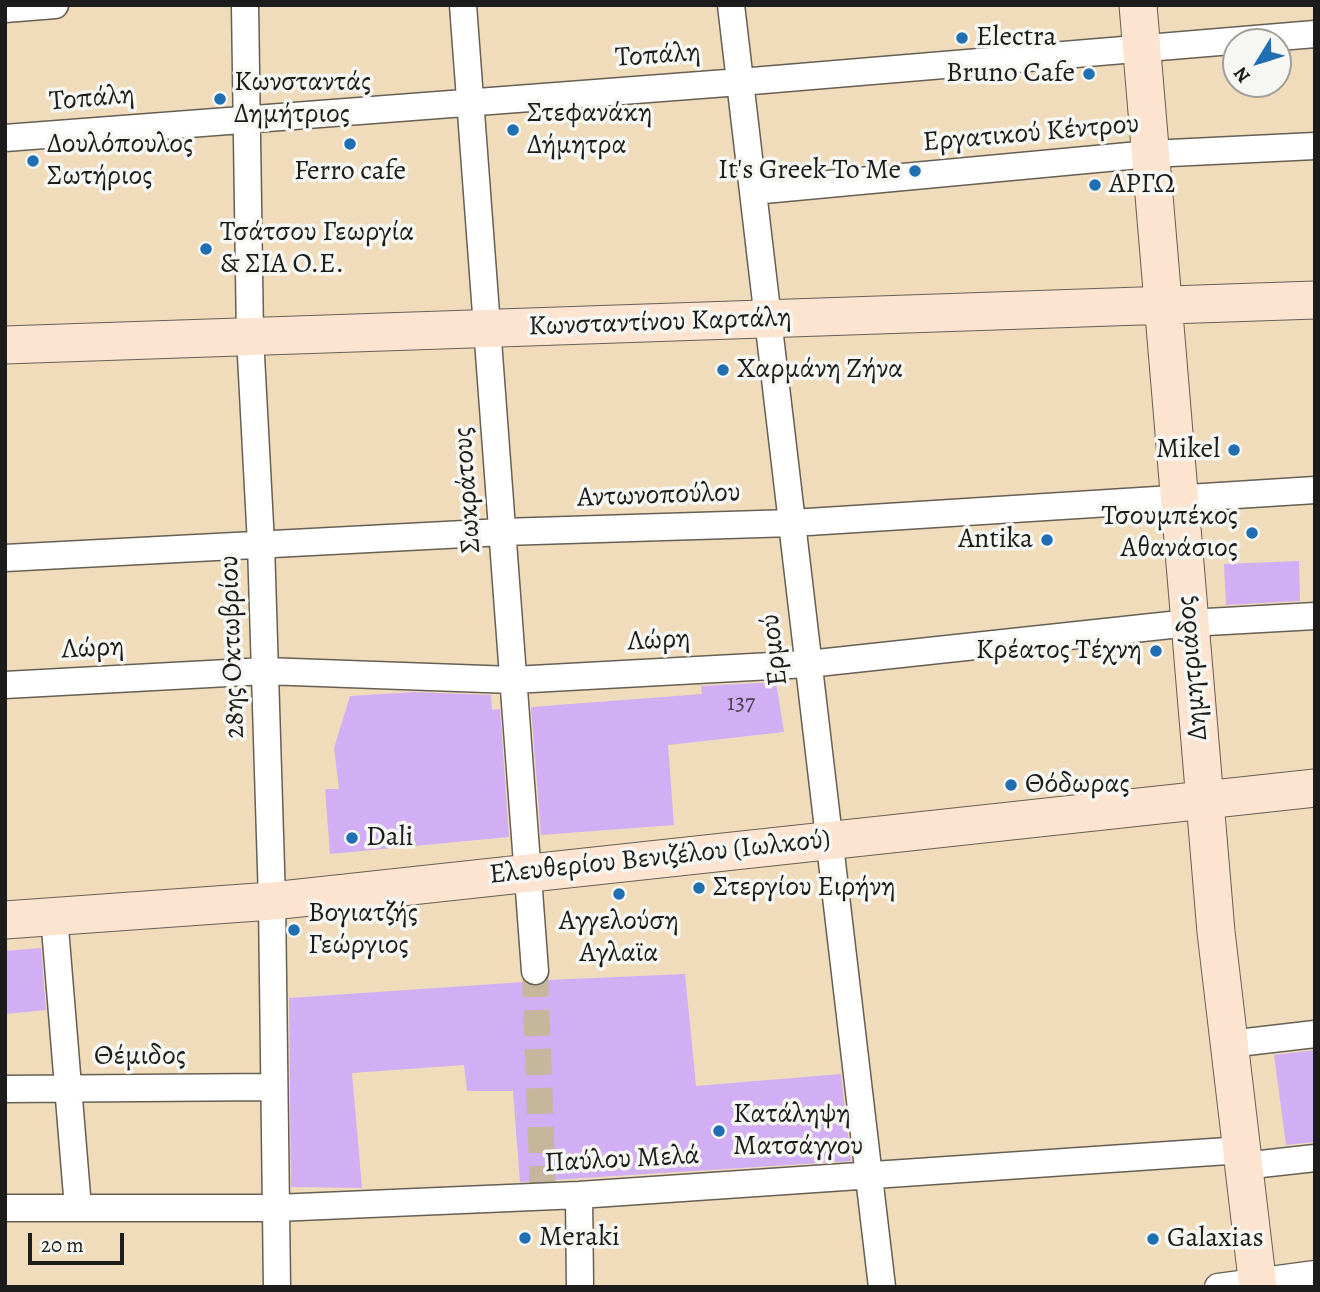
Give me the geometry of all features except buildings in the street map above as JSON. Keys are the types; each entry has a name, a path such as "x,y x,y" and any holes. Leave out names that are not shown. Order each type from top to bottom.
{"main road":[{"name":"Δημητριάδος","path":"1138,5 1216,932 1258,1284"},
{"name":"Κωνσταντίνου Καρτάλη","path":"5,345 1315,300"},
{"name":"Ελευθερίου Βενιζέλου (Ιωλκού)","path":"5,920 272,901 1315,789"}],"street":[{"path":"5,9 55,5"},
{"name":"28ης Οκτωβρίου","path":"245,5 250,337 261,544 272,901 277,1287"},
{"name":"Σωκράτους","path":"463,5 535,971"},
{"name":"Ερμού","path":"731,5 882,1287"},
{"name":"Τοπάλη","path":"5,138 740,82 1315,34"},
{"name":"Εργατικού Κέντρου","path":"753,191 1150,154 1315,146"},
{"name":"Αντωνοπούλου","path":"5,558 503,532 792,523 1315,490"},
{"name":"Λώρη","path":"5,685 265,671 513,680 808,664 1189,623 1315,616"},
{"path":"54,916 78,1208"},
{"path":"1229,1044 1315,1034"},
{"name":"Θέμιδος","path":"5,1089 274,1087"},
{"name":"Παύλου Μελά","path":"5,1208 276,1208 579,1195 869,1176 1242,1158 1315,1158"},
{"path":"579,1195 580,1287"},
{"path":"1218,1287 1258,1284 1315,1274"}],"tunnel":[{"path":"535,971 543,1196"}],"place":[{"name":"Electra","path":"962,38"},
{"name":"Bruno Cafe","path":"1089,74"},
{"name":"Κωνσταντάς Δημήτριος","path":"220,99"},
{"name":"Στεφανάκη Δήμητρα","path":"513,130"},
{"name":"Ferro cafe","path":"350,144"},
{"name":"Δουλόπουλος Σωτήριος","path":"33,161"},
{"name":"It's Greek To Me","path":"915,171"},
{"name":"ΑΡΓΩ","path":"1095,185"},
{"name":"Τσάτσου Γεωργία & ΣΙΑ Ο.Ε.","path":"206,249"},
{"name":"Χαρμάνη Ζήνα","path":"723,370"},
{"name":"Mikel","path":"1234,450"},
{"name":"Τσουμπέκος Αθανάσιος","path":"1252,533"},
{"name":"Antika","path":"1047,540"},
{"name":"Κρέατος Τέχνη","path":"1156,651"},
{"name":"Θόδωρας","path":"1011,785"},
{"name":"Dali","path":"352,838"},
{"name":"Στεργίου Ειρήνη","path":"699,888"},
{"name":"Αγγελούση Αγλαϊα","path":"619,894"},
{"name":"Βογιατζής Γεώργιος","path":"294,930"},
{"name":"Κατάληψη Ματσάγγου","path":"719,1131"},
{"name":"Meraki","path":"525,1238"},
{"name":"Galaxias","path":"1153,1239"}]}
